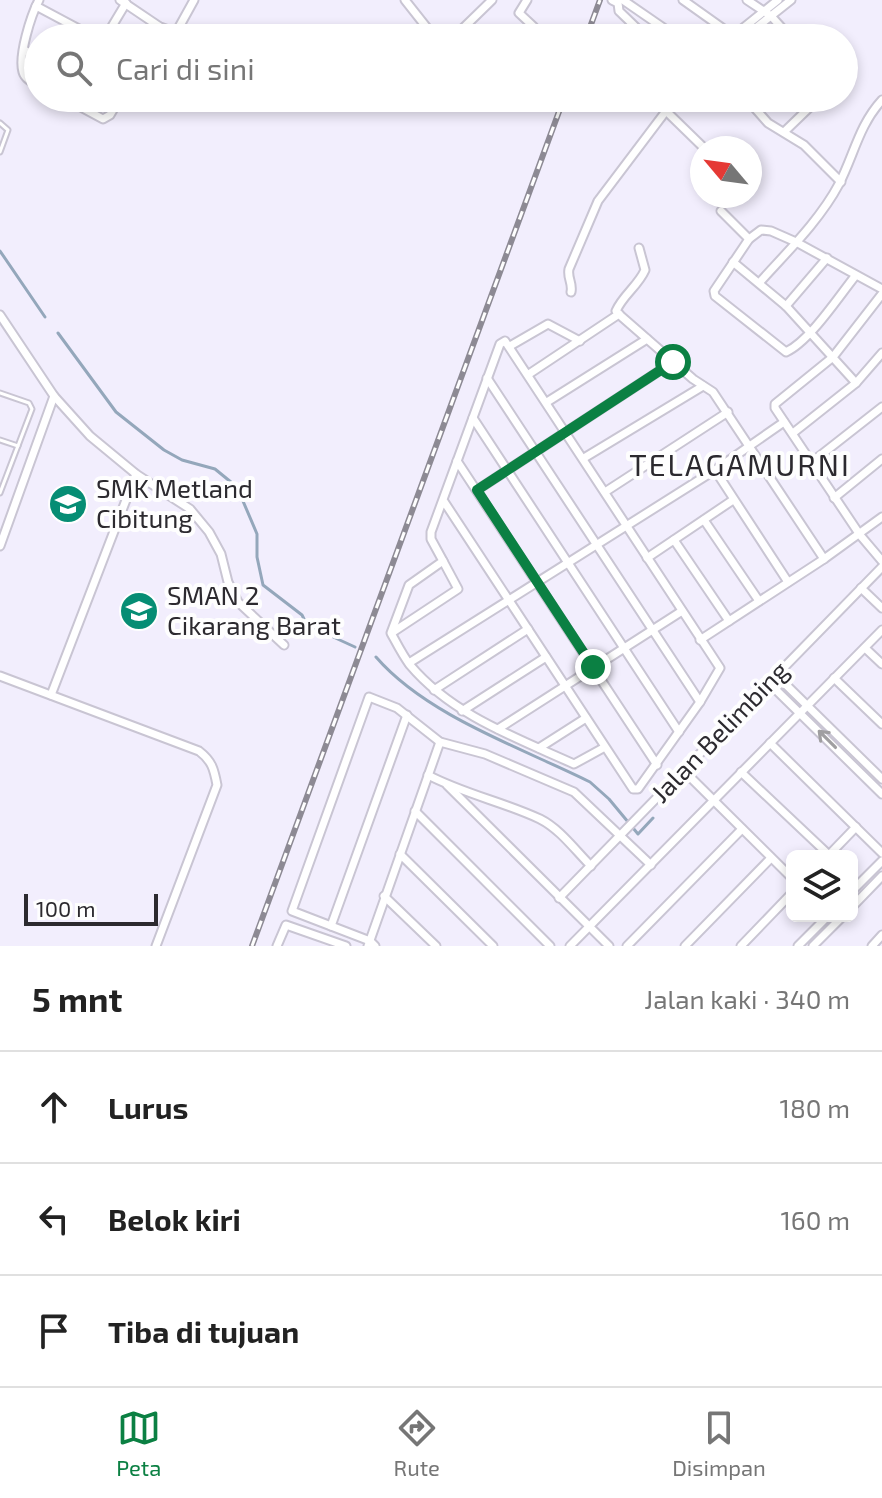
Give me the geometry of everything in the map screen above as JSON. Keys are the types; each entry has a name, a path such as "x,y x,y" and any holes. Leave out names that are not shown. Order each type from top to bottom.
{"street":[{"path":"180,24 194,0"},
{"path":"405,0 424,24"},
{"path":"467,24 492,0"},
{"path":"527,0 517,7 519,14 531,24"},
{"path":"612,0 618,3 619,11 632,24"},
{"path":"623,0 658,24"},
{"path":"683,0 716,24"},
{"path":"747,0 777,24"},
{"path":"767,14 778,0"},
{"path":"754,24 791,0"},
{"path":"112,24 123,2 156,24"},
{"path":"32,24 38,3 73,24"},
{"path":"24,50 24,74"},
{"path":"760,282 796,242 841,182 857,139 882,100"},
{"path":"91,112 106,119 111,112"},
{"path":"571,292 569,269 598,201 665,112"},
{"path":"667,112 692,136"},
{"path":"758,112 768,123 804,145 841,182"},
{"path":"784,132 805,112"},
{"path":"721,211 749,239"},
{"path":"856,275 811,330 786,352 715,296 716,285 749,239 761,230 796,242 827,258 856,275 882,292 833,357 777,400 775,408 882,564"},
{"path":"639,248 645,270 616,311 673,362 713,392 824,559"},
{"path":"786,306 827,258"},
{"path":"733,262 760,282 811,330 856,383"},
{"path":"529,374 619,314"},
{"path":"0,315 54,396 90,436 136,474 190,509 215,543 238,602 284,645"},
{"path":"510,346 548,324 580,341"},
{"path":"547,402 647,339"},
{"path":"391,633 458,589 430,536 487,378 500,344 505,341 721,671 657,765 635,789 443,500"},
{"path":"793,433 856,383 882,353"},
{"path":"477,490 673,362"},
{"path":"487,378 700,702"},
{"path":"584,458 703,386"},
{"path":"0,546 54,396"},
{"path":"812,462 882,407"},
{"path":"605,492 728,412"},
{"path":"473,418 679,732"},
{"path":"409,663 715,470 784,422"},
{"path":"834,498 882,459"},
{"path":"457,461 657,765"},
{"path":"715,470 788,582"},
{"path":"51,695 136,474"},
{"path":"647,558 733,500"},
{"path":"700,640 860,535 882,517"},
{"path":"704,520 759,601"},
{"path":"674,540 729,621"},
{"path":"391,633 409,585 443,561"},
{"name":"Jalan Belimbing","path":"559,898 882,564"},
{"path":"861,588 882,608"},
{"path":"498,729 682,611"},
{"path":"434,690 528,629"},
{"path":"570,946 882,630"},
{"path":"391,633 409,663 434,690 462,711 576,764 605,747"},
{"path":"865,648 882,664"},
{"path":"462,711 546,657"},
{"path":"776,675 882,779"},
{"path":"0,676 199,751 209,758 217,785 156,946"},
{"path":"834,678 882,724"},
{"path":"769,683 882,794"},
{"path":"440,742 384,896 371,944 292,911 367,699 371,696 407,715 440,742 485,754 572,790 651,865"},
{"path":"331,926 407,715"},
{"path":"539,748 586,718"},
{"path":"770,743 882,853"},
{"path":"683,770 786,872"},
{"path":"741,772 822,850"},
{"path":"428,775 539,819 554,828 591,866"},
{"path":"447,785 609,946"},
{"path":"415,811 550,946"},
{"path":"834,850 856,827"},
{"path":"627,946 742,829"},
{"path":"400,854 493,946"},
{"path":"685,946 771,858"},
{"path":"858,885 882,861"},
{"path":"858,901 882,876"},
{"path":"384,896 436,946"},
{"path":"741,946 786,899"},
{"path":"798,946 822,922"},
{"path":"813,946 837,922"},
{"path":"277,946 286,925 325,942 346,946"},
{"path":"872,946 882,935"}],"lane":[{"path":"0,123 8,130 0,152"},
{"path":"0,393 29,403 32,409 0,493"},
{"path":"0,440 18,446"}],"waterway":[{"path":"0,251 45,317"},
{"path":"58,333 116,412 164,450 182,460 215,469 237,487 257,534 257,557 263,585 302,615 307,625 355,647"},
{"path":"376,657 397,678 448,714 590,782 609,799 638,834 653,818"}],"railway":[{"path":"591,24 600,0"},
{"path":"252,946 559,112"}],"place":[{"name":"SMK Metland Cibitung","path":"68,504"},
{"name":"SMAN 2 Cikarang Barat","path":"139,611"}],"district":[{"name":"TELAGAMURNI","path":"740,466"}],"route":[{"path":"593,667 477,490 673,362"}]}
